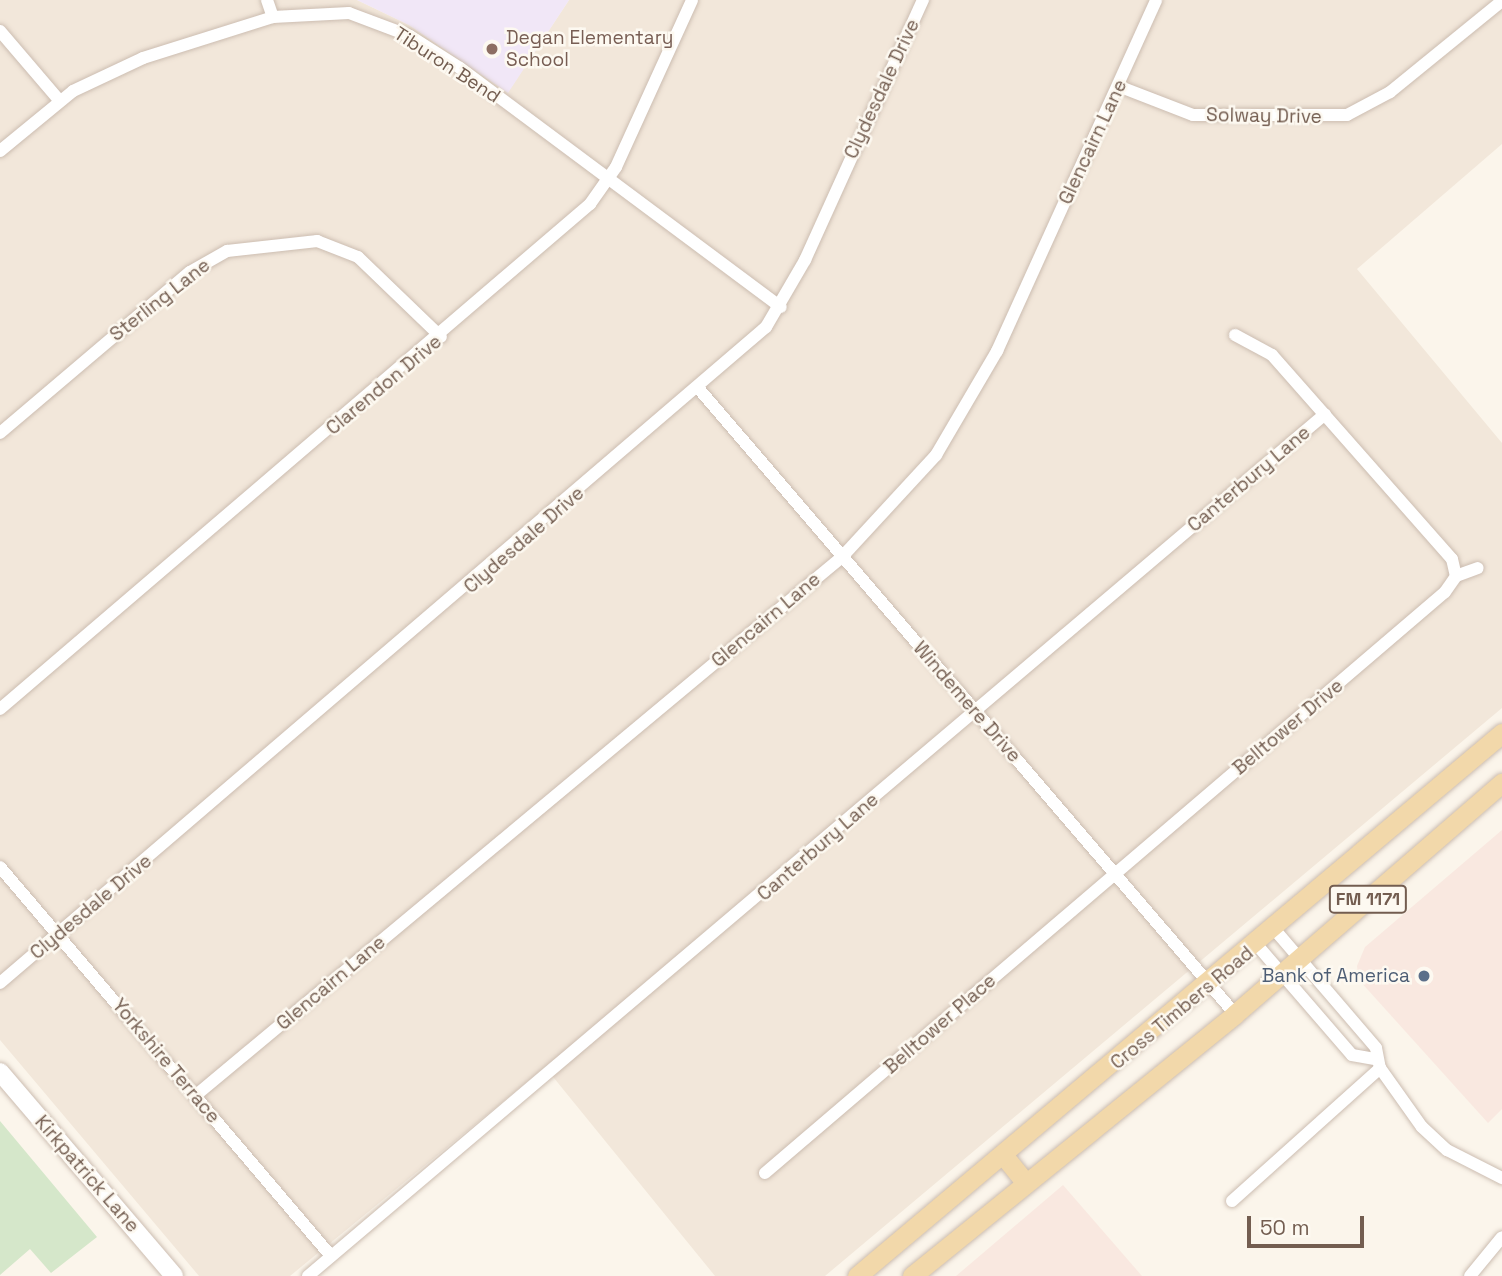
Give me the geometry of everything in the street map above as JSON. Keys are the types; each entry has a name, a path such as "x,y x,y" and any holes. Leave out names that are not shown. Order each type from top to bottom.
{"main road":[{"name":"Cross Timbers Road","path":"857,1276 1275,930 1501,735"},
{"name":"Cross Timbers Road","path":"912,1276 1235,1014 1502,783"},
{"path":"1004,1156 1026,1183"}],"street":[{"path":"267,0 274,17"},
{"name":"Clarendon Drive","path":"0,709 441,337 567,227 608,178 692,0"},
{"name":"Clydesdale Drive","path":"0,983 699,389 781,307 923,0"},
{"name":"Glencairn Lane","path":"195,1096 842,557 936,455 997,351 1156,0"},
{"name":"Solway Drive","path":"1118,86 1192,115 1347,115 1390,92 1502,1"},
{"name":"Tiburon Bend","path":"0,150 59,100 143,58 274,17 325,10 410,36 608,178 781,307"},
{"path":"0,31 59,100"},
{"name":"Sterling Lane","path":"0,433 190,272 227,251 292,239 327,245 376,272 441,337"},
{"path":"1234,335 1272,355 1452,559 1456,576 1478,568"},
{"name":"Windemere Drive","path":"699,389 1235,1014"},
{"name":"Canterbury Lane","path":"308,1276 1325,414"},
{"name":"Belltower Drive","path":"1115,875 1445,593 1456,576"},
{"name":"Yorkshire Terrace","path":"0,866 331,1256"},
{"name":"Belltower Place","path":"765,1173 1115,875"},
{"path":"1275,930 1301,956 1376,1048 1377,1064"},
{"path":"1257,944 1352,1055 1377,1064 1447,1150 1502,1178"},
{"path":"1232,1201 1377,1064"},
{"name":"Kirkpatrick Lane","path":"0,1072 174,1276"},
{"path":"1469,1276 1502,1237"}],"shaded area":[{"path":"0,0 357,0 409,25 508,92 569,0 1502,0 1502,144 1357,269 1502,443 1502,708 825,1276 715,1276 545,1067 290,1276 199,1276 0,1040"},
{"name":"Degan Elementary School","path":"357,0 569,0 508,93 409,25"},
{"path":"1502,830 1502,1109 1488,1123 1359,980 1357,966 1365,947"},
{"path":"1063,1185 1142,1276 956,1276"}],"green space":[{"path":"0,1121 97,1237 51,1273 30,1249 0,1275"}],"place":[{"name":"Degan Elementary School","path":"492,49"},
{"name":"Bank of America","path":"1424,976"}]}
